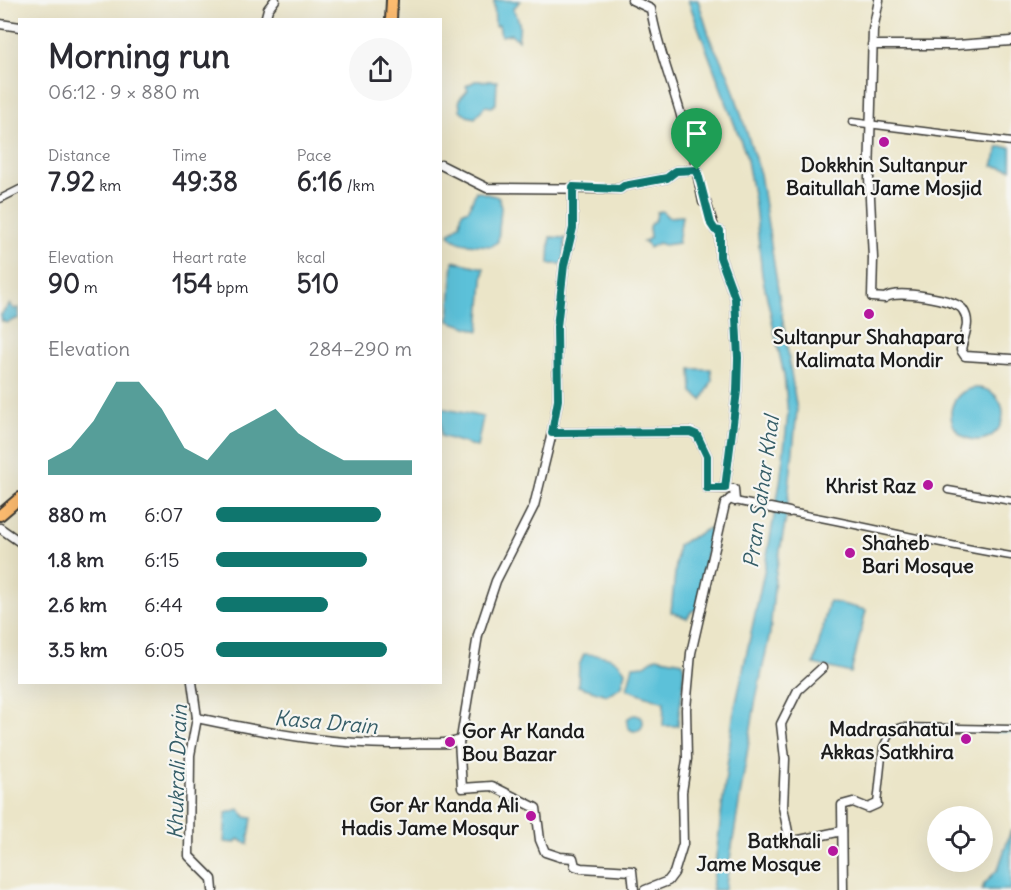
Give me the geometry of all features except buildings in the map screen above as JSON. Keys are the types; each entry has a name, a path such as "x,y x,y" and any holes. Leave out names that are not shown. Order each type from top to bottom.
{"highway":[{"path":"391,18 392,0"},
{"path":"0,514 18,500"}],"street":[{"path":"266,18 268,9 275,0"},
{"path":"632,0 651,9 655,36 682,119 687,123 711,224 715,230 720,231 720,257 735,298 737,391 725,488"},
{"path":"879,0 872,45 869,178 873,258 872,297 885,298 889,295 912,293 946,303 956,303 963,308 968,322 961,350 964,356 1011,359"},
{"path":"0,24 18,27"},
{"path":"872,45 957,45 1011,41"},
{"path":"852,122 1011,142"},
{"path":"442,166 487,188 620,189 624,186 667,178 676,171 697,170"},
{"path":"573,187 573,228 564,265 557,327 558,400 552,433 534,506 496,581 478,635 464,729 459,741 462,788 492,786 536,808 540,840 545,852 573,858 575,866 581,868 632,871 634,890"},
{"path":"0,199 18,190"},
{"path":"552,433 690,432 697,435 707,456 707,488 734,489 735,501"},
{"path":"948,490 1011,501"},
{"path":"645,890 668,881 681,853 682,792 687,759 686,709 691,653 725,504 730,499 904,537 1011,556"},
{"path":"0,528 18,541"},
{"path":"822,668 798,690 782,724 785,759 783,807 790,842 842,831"},
{"path":"192,684 197,718 190,755 189,856 212,879 213,890"},
{"path":"197,718 262,732 356,745 459,741"},
{"path":"843,890 842,805 853,802 868,808 877,804 884,747 891,730 902,728 1011,729"}],"water":[{"path":"494,0 520,1 513,9 519,24 518,40 511,34 501,36 499,25 495,26"},
{"path":"688,0 698,0 711,41 729,76 760,174 797,411 786,518 775,578 770,633 755,704 725,890 712,890 733,717 764,572 780,483 788,414 784,375 762,275 755,205 746,155"},
{"path":"475,81 497,81 496,103 492,107 485,106 475,118 467,116 460,110 459,100 468,90 466,86"},
{"path":"999,147 1011,147 1011,169 993,166"},
{"path":"476,191 499,197 501,208 498,241 492,246 462,243 449,234 460,224 462,212 469,209"},
{"path":"662,211 668,217 682,216 678,243 664,245 658,243 649,248 647,243 643,242 650,238 649,226 656,219 657,212"},
{"path":"550,237 565,238 564,264 549,264"},
{"path":"453,261 484,268 479,331 449,321"},
{"path":"10,304 14,309 18,308 18,318 7,323 2,321 1,315"},
{"path":"691,369 711,369 712,381 702,400 692,392"},
{"path":"972,388 982,388 991,392 999,400 1003,414 999,428 991,436 982,440 972,440 963,436 955,428 951,419 951,409 955,400 963,392"},
{"path":"442,408 483,417 477,447 442,436"},
{"path":"711,527 698,609 692,611 687,618 671,612 678,545"},
{"path":"829,601 866,610 851,673 814,664"},
{"path":"584,654 602,656 617,662 625,671 622,686 607,695 578,686 579,666"},
{"path":"656,657 683,662 684,678 678,726 663,726 664,702 627,689 633,666 645,665"},
{"path":"632,715 638,715 643,723 641,729 632,731 627,726 627,720"},
{"path":"239,809 246,817 252,818 248,844 238,839 235,843 224,842 226,813"},
{"path":"1011,830 1011,890 982,890 984,884 998,869"}],"waterway":[{"path":"952,731 1011,732"}],"place":[{"name":"Dokkhin Sultanpur Baitullah Jame Mosjid","path":"884,142"},
{"name":"Sultanpur Shahapara Kalimata Mondir","path":"869,314"},
{"name":"Khrist Raz","path":"928,485"},
{"name":"Shaheb Bari Mosque","path":"850,553"},
{"name":"Madrasahatul Akkas Satkhira","path":"966,739"},
{"name":"Gor Ar Kanda Bou Bazar","path":"450,742"},
{"name":"Gor Ar Kanda Ali Hadis Jame Mosqur","path":"531,816"},
{"name":"Batkhali Jame Mosque","path":"833,851"}],"route":[{"path":"697,170 703,202 706,202 711,224 715,230 720,231 720,257 735,298 737,391 725,488 707,488 707,456 697,435 690,432 552,433 558,400 557,327 564,265 573,228 573,187 620,189 624,186 667,178 676,171 697,170"}],"water label":[{"name":"Pran Sahar Khal","path":"761,492"},
{"name":"Kasa Drain","path":"326,722"},
{"name":"Khukrali Drain","path":"177,772"}]}
